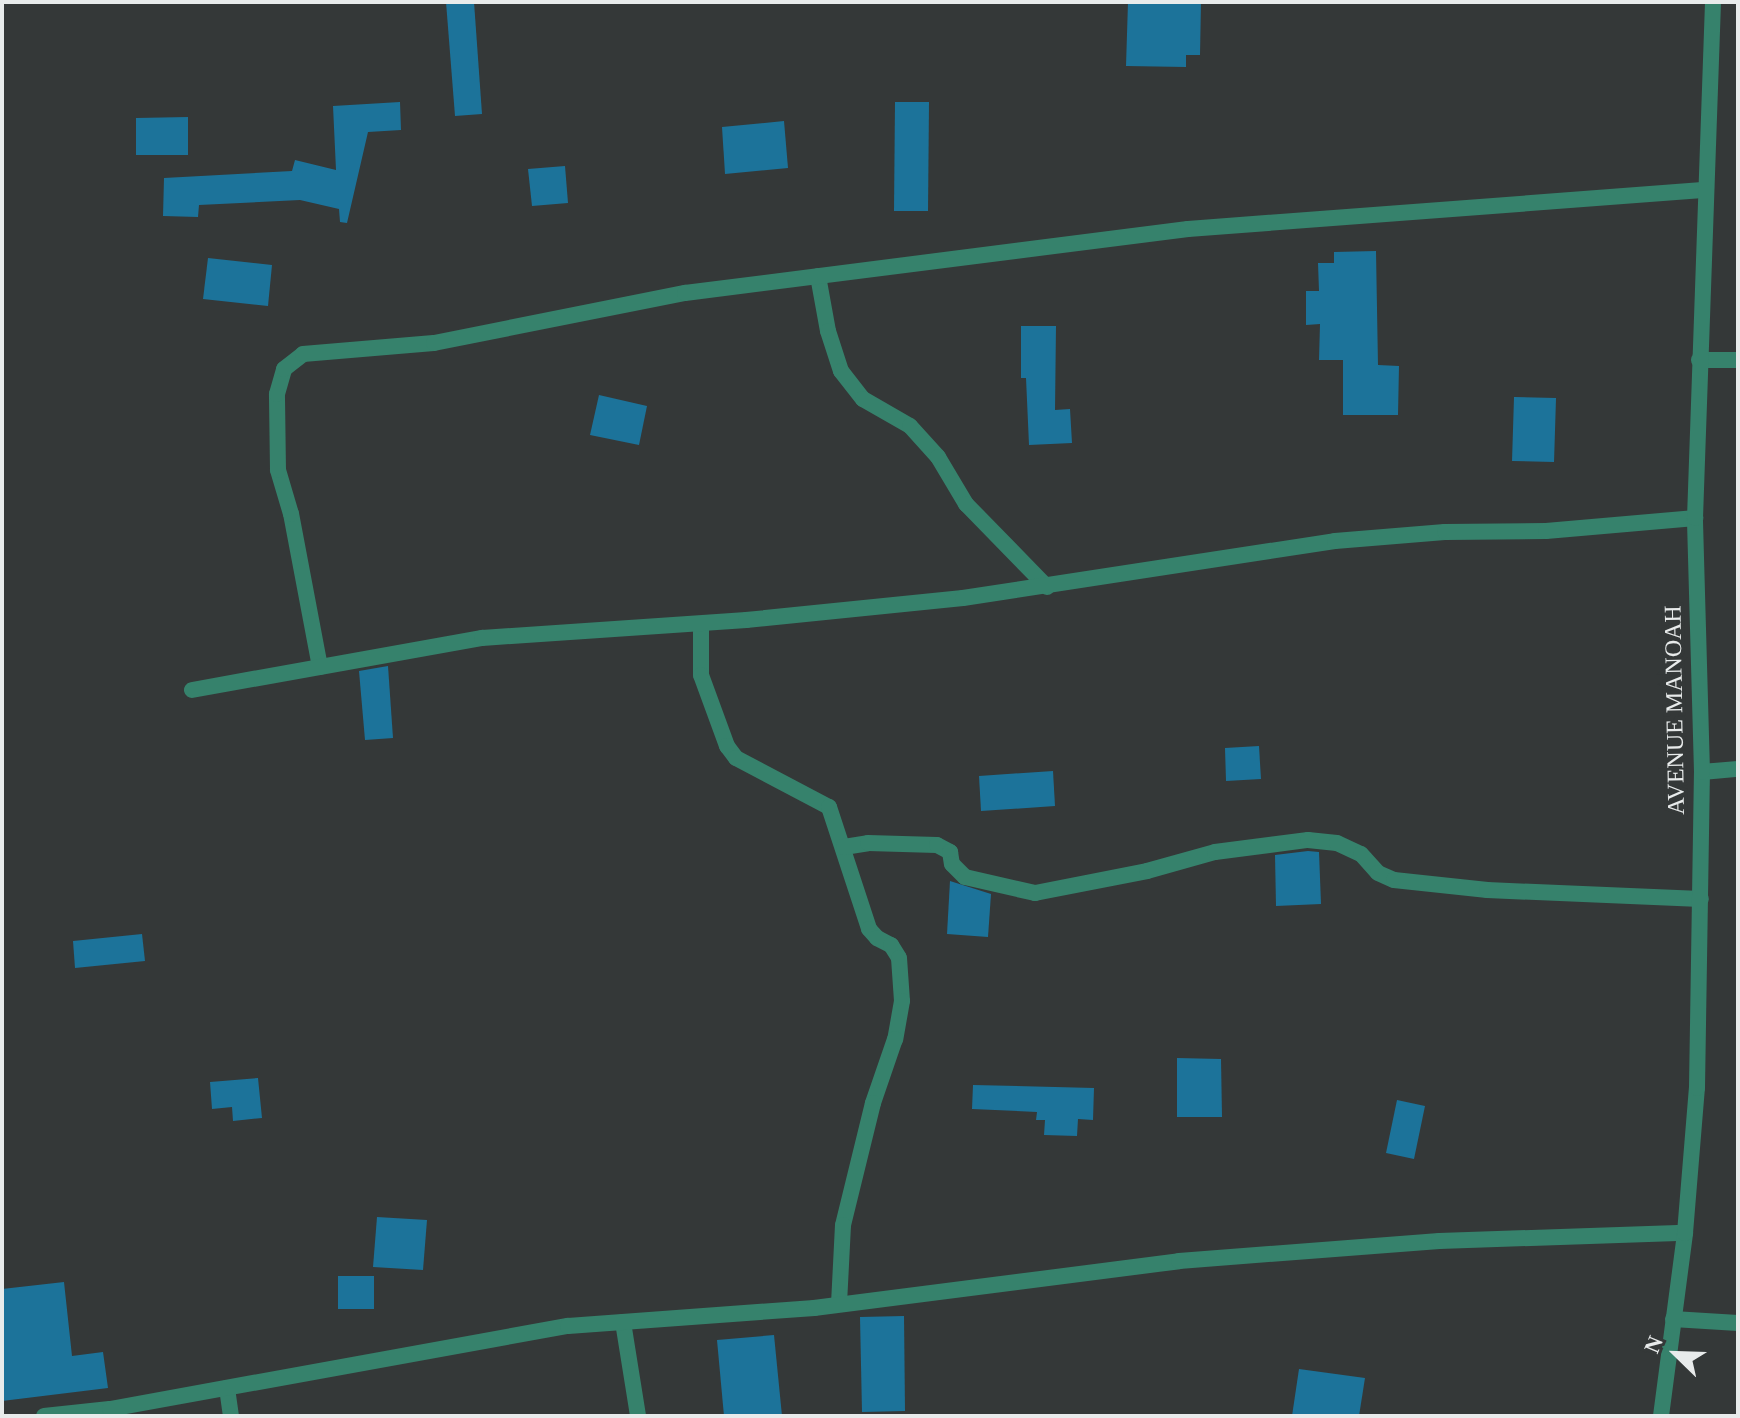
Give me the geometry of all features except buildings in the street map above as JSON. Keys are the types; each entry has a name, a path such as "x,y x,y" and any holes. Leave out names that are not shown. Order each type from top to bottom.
{"street":[{"name":"AVENUE MANOAH","path":"1661,1416 1685,1233 1697,1088 1702,772 1695,518 1703,190 1713,2"},
{"path":"320,667 291,514 278,470 277,394 284,369 303,354 434,343 685,293 1188,229 1703,190"},
{"path":"818,276 828,331 841,371 863,399 910,426 938,457 966,504 1047,587"},
{"path":"1699,360 1738,360"},
{"path":"192,690 482,638 701,624 1047,587 1335,541 1445,532 1546,531 1695,518"},
{"path":"701,624 701,675 727,746 736,758 829,807 869,929 877,938 891,945 899,958 902,1001 895,1039 873,1103 843,1225 839,1304"},
{"path":"1702,772 1738,769"},
{"path":"844,847 868,843 937,845 950,852 952,864 965,877 1035,893 1147,871 1215,852 1308,840 1337,843 1361,854 1378,873 1394,880 1500,891 1701,899"},
{"path":"44,1416 227,1388 448,1345 568,1326 839,1304 1179,1261 1439,1241 1685,1233"},
{"path":"1673,1319 1738,1323"},
{"path":"623,1322 638,1416"},
{"path":"227,1388 231,1416"}]}
